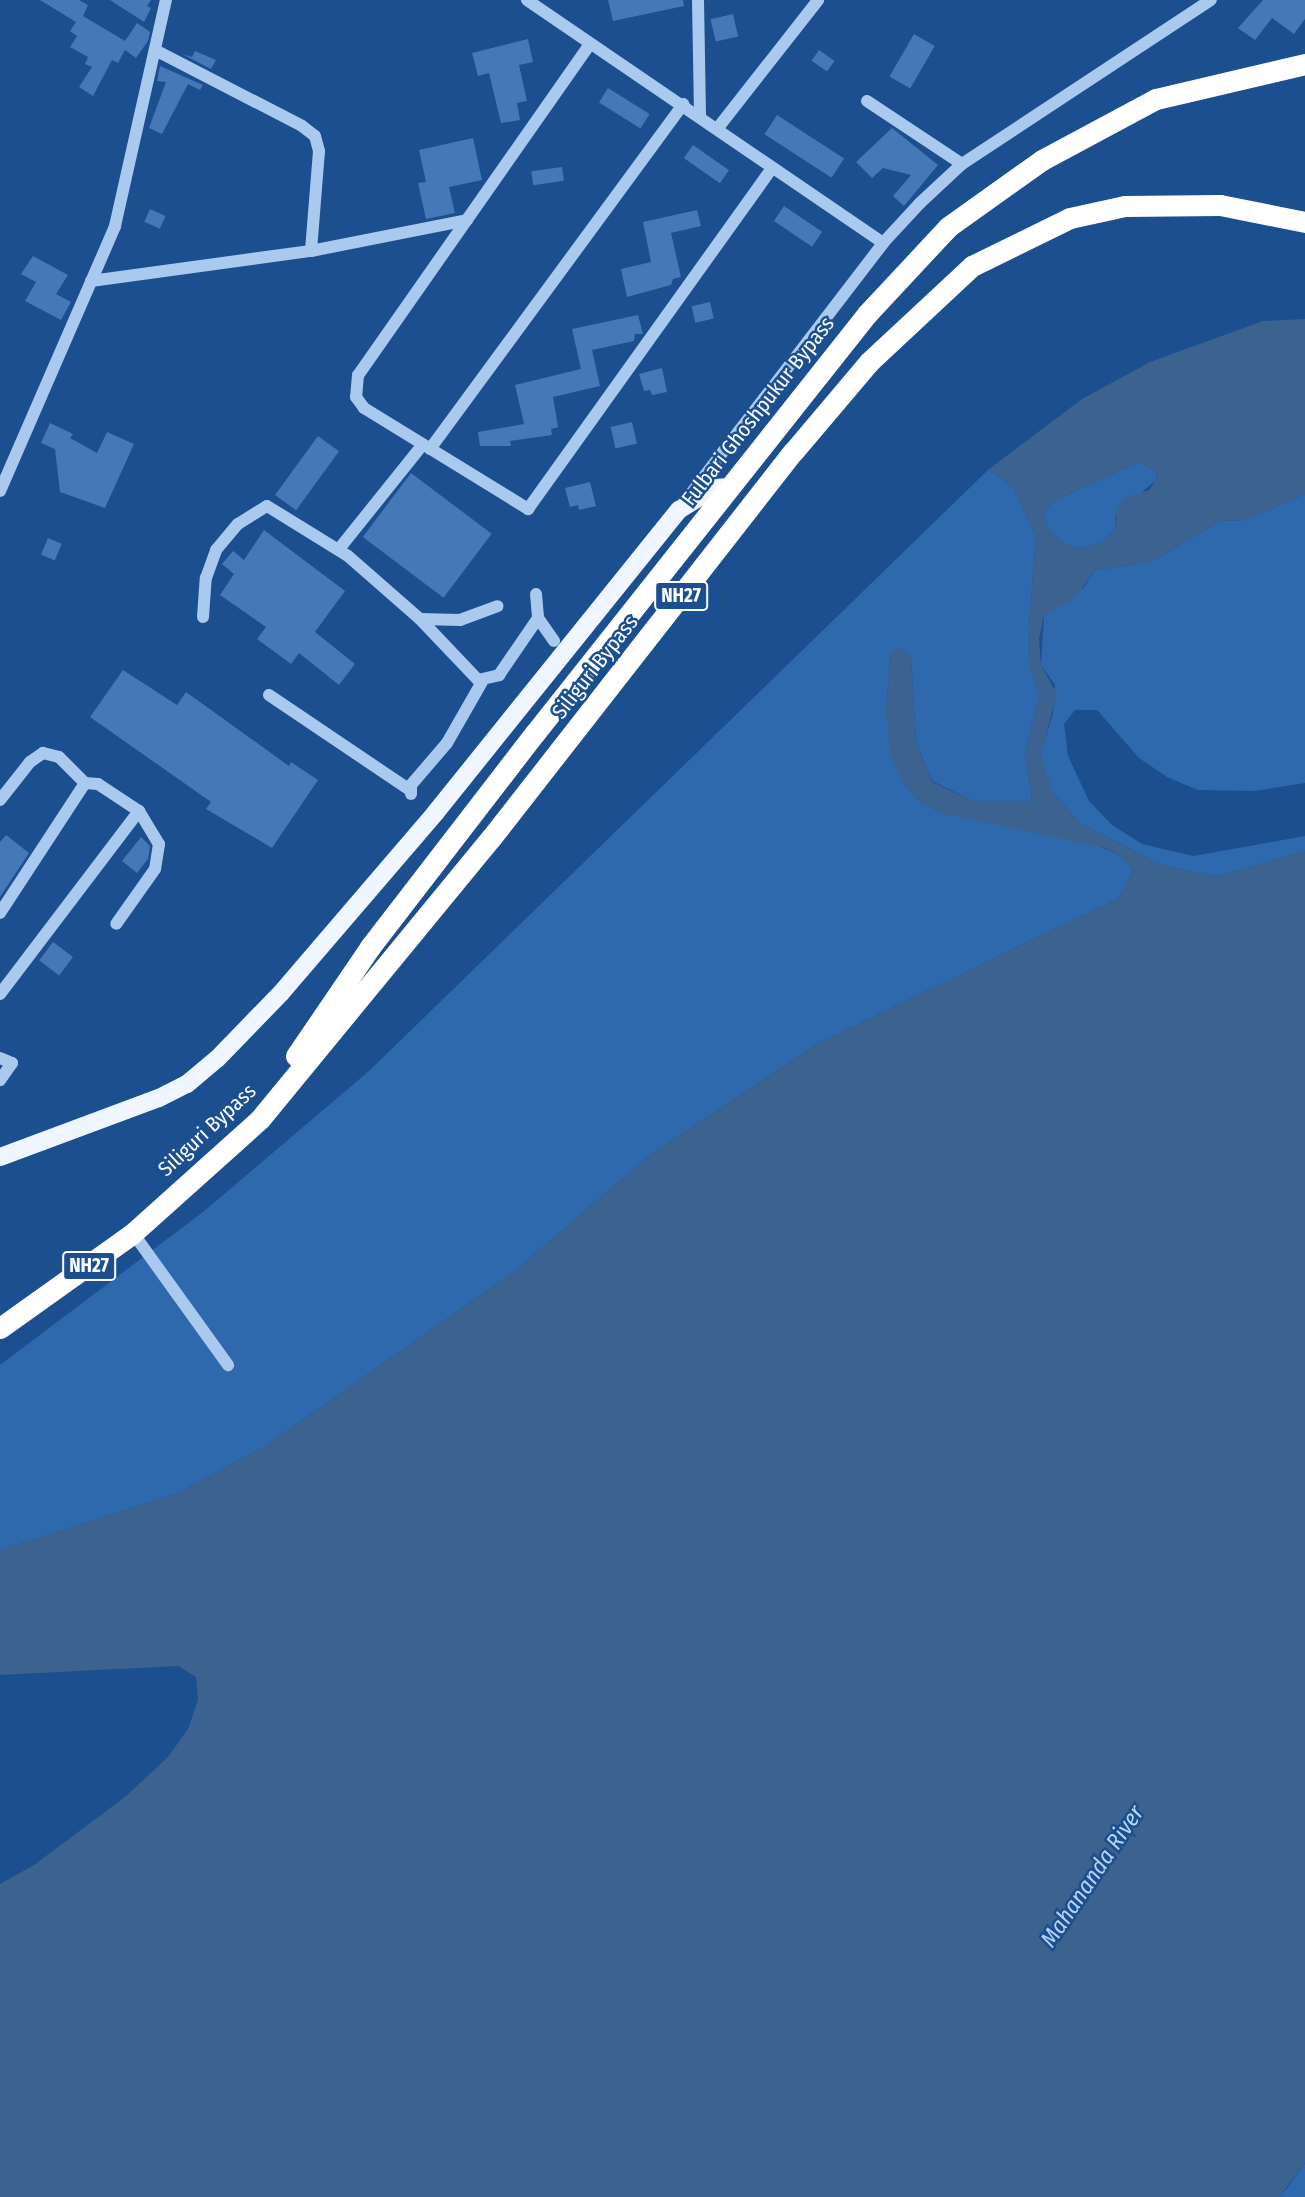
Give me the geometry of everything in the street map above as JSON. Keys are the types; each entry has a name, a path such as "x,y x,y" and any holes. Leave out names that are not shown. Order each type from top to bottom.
{"highway":[{"name":"Fulbari Ghoshpukur Bypass","path":"172,1196 289,1067 370,947 730,487 867,314 948,227 1042,160 1156,99 1305,64"},
{"name":"Siliguri Bypass","path":"0,1328 133,1234 260,1119 491,838 802,442 869,362 972,266 1070,218 1125,206 1220,205 1305,222"}],"main road":[{"path":"0,1157 159,1098 187,1084 217,1059 281,993 436,812 679,510 714,488 730,487"}],"street":[{"path":"0,491 4,468 115,226 166,0"},
{"path":"527,0 883,243"},
{"path":"698,0 700,116"},
{"path":"717,129 818,0"},
{"path":"679,510 883,243 962,164 1210,0"},
{"path":"590,44 354,386 365,408 527,509 771,169"},
{"path":"155,50 302,126 315,136 319,151 311,250"},
{"path":"867,101 962,164"},
{"path":"339,549 426,447 683,104"},
{"path":"91,281 311,250 467,220"},
{"path":"203,617 206,578 216,550 232,529 262,508 277,509 339,549 420,619 482,682"},
{"path":"536,594 538,618 554,641"},
{"path":"420,619 460,620 498,606"},
{"path":"269,695 410,792 447,743 482,682 499,675 538,618"},
{"path":"0,800 30,762 43,753 59,757 85,783 108,788 139,811 154,831 159,855 149,881 116,924"},
{"path":"0,913 85,783"},
{"path":"0,994 139,811"},
{"path":"0,1058 12,1063 0,1080"},
{"path":"133,1234 228,1366"}],"shaded area":[{"path":"1139,462 1157,471 1156,480 1115,515 1115,530 1105,540 1083,549 1069,546 1050,532 1044,514 1051,502"},
{"path":"989,469 1013,487 1036,537 1029,626 1030,665 1039,696 1025,752 1032,801 973,801 932,781 916,742 911,657 891,653 886,708 902,781 919,801 942,813 1085,840 1121,856 1133,871 1119,898 817,1044 650,1155 515,1271 264,1447 176,1494 0,1550 0,1365 203,1212 369,1071"},
{"path":"1305,494 1305,783 1254,791 1198,790 1167,777 1139,758 1097,710 1075,710 1064,724 1068,756 1089,801 1112,825 1142,844 1193,856 1305,836 1305,851 1216,877 1162,865 1081,824 1052,792 1040,754 1053,714 1055,685 1041,665 1044,615 1084,587 1095,570 1151,562 1220,521 1246,520"},
{"path":"1305,2163 1305,2197 1279,2197 1287,2188"}],"water":[{"name":"Mahananda River","path":"1305,319 1305,494 1246,520 1220,521 1151,562 1095,570 1074,599 1044,615 1039,639 1041,665 1057,694 1041,754 1052,792 1081,824 1162,865 1216,877 1305,851 1305,2163 1279,2197 0,2197 0,1884 34,1865 125,1797 168,1757 188,1729 198,1700 196,1677 178,1666 0,1675 0,1550 176,1494 264,1447 515,1271 650,1155 817,1044 1119,898 1133,871 1121,856 1105,848 942,813 919,801 902,781 890,754 886,708 891,653 899,647 911,657 916,742 932,782 973,801 1032,801 1025,752 1039,696 1030,665 1029,626 1036,537 1013,487 989,469 1082,399 1150,362 1263,321","holes":["1139,462 1157,471 1156,480 1149,490 1125,497 1116,510 1115,530 1105,540 1083,549 1069,546 1050,532 1044,514 1051,502"]}],"building":[{"path":"40,0 79,0 88,5 83,16 125,41 137,23 150,32 148,41 136,58 125,50 118,63 112,60 93,96 79,87 92,67 85,64 88,57 70,47 77,36 70,31 76,22"},
{"path":"110,0 151,0 147,6 151,8 144,22"},
{"path":"608,0 683,0 684,6 613,21"},
{"path":"1263,0 1305,0 1305,19 1294,34 1272,18 1255,40 1238,28"},
{"path":"733,14 738,36 716,42 711,19"},
{"path":"914,34 935,46 910,88 890,76"},
{"path":"528,39 533,62 519,65 527,101 517,103 520,120 501,123 489,73 478,76 472,53"},
{"path":"819,50 835,61 827,72 812,61"},
{"path":"195,51 216,60 211,69 182,54 192,57"},
{"path":"160,66 203,85 200,90 188,84 162,134 149,128 166,82 157,81"},
{"path":"608,88 650,114 641,128 599,102"},
{"path":"777,115 844,159 832,178 764,134"},
{"path":"892,128 938,165 904,206 893,196 911,175 883,168 872,178 856,162"},
{"path":"473,138 482,180 449,187 455,213 426,219 418,183 426,182 419,150"},
{"path":"693,145 729,170 720,183 684,158"},
{"path":"562,167 564,181 533,185 531,171"},
{"path":"784,206 822,232 812,247 774,221"},
{"path":"150,209 166,216 160,229 144,222"},
{"path":"697,210 701,226 671,233 681,277 673,279 671,285 627,297 621,269 651,262 643,222"},
{"path":"33,256 68,275 56,294 71,302 61,320 25,301 36,282 21,274"},
{"path":"710,302 714,319 695,323 691,306"},
{"path":"638,315 643,334 635,334 634,341 592,350 600,386 553,397 558,427 551,429 552,435 510,441 511,446 480,446 478,432 524,424 515,385 581,369 572,329"},
{"path":"662,368 667,392 652,395 650,390 644,391 639,374"},
{"path":"632,422 637,443 616,448 611,427"},
{"path":"50,423 73,434 70,438 97,453 107,432 134,444 105,508 60,492 55,449 41,443"},
{"path":"318,436 339,451 296,510 275,495"},
{"path":"411,473 492,534 444,598 363,537"},
{"path":"590,482 596,506 579,510 578,505 570,507 565,488"},
{"path":"264,530 345,591 315,632 355,664 339,685 299,653 291,664 257,639 266,627 220,595 234,574 222,564 233,551 244,560"},
{"path":"48,538 62,544 55,560 41,555"},
{"path":"123,670 177,705 186,692 289,766 291,762 318,780 272,848 206,809 211,802 90,717"},
{"path":"6,835 29,853 0,897 0,842"},
{"path":"141,837 150,846 148,859 137,873 122,861"},
{"path":"53,942 73,957 59,975 39,960"}]}
